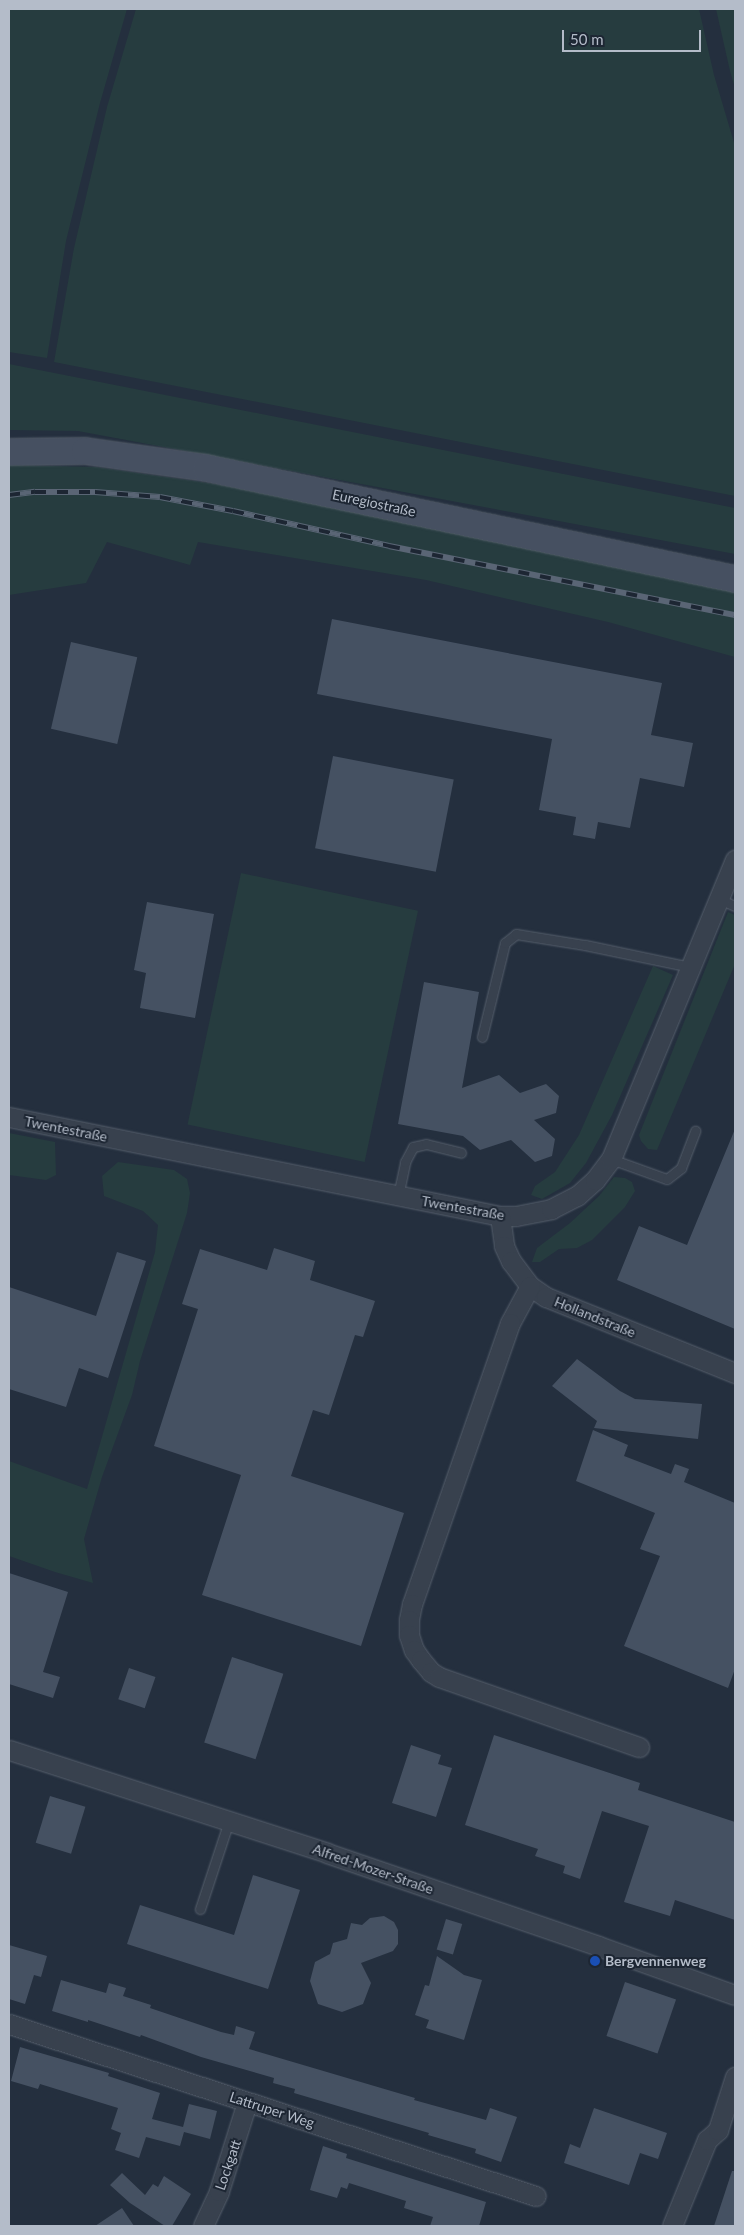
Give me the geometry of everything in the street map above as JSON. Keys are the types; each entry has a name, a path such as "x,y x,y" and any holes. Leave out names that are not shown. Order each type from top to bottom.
{"main road":[{"name":"Euregiostraße","path":"9,452 85,450 206,468 735,579"}],"street":[{"name":"Twentestraße","path":"9,1117 500,1216 516,1216 550,1209 577,1196 595,1180 611,1158 690,968 727,903 735,860"},
{"name":"Hollandstraße","path":"500,1216 504,1246 516,1268 530,1286 546,1296 735,1373"},
{"path":"530,1286 510,1323 412,1604 409,1634 421,1660 431,1672 439,1677 639,1747"},
{"name":"Alfred-Mozer-Straße","path":"9,1750 228,1821 602,1947 735,1996"},
{"name":"Lattruper Weg","path":"9,2024 536,2196"},
{"path":"672,2226 707,2140 718,2130 735,2077"},
{"name":"Lockgatt","path":"203,2226 219,2191 247,2102"}],"lane":[{"path":"482,1037 505,943 516,934 585,945 690,968"},
{"path":"611,1158 667,1179 681,1168 695,1131"},
{"path":"398,1196 405,1162 412,1147 426,1144 461,1153"},
{"path":"200,1909 228,1821"}],"green space":[{"path":"9,9 127,9 100,103 66,241 47,358 9,352"},
{"path":"136,9 699,9 714,75 735,146 735,496 54,362 74,248 107,107"},
{"path":"716,9 735,9 735,88 730,71"},
{"path":"9,364 735,508 735,554 78,431 9,430"},
{"path":"9,465 96,467 216,484 735,586 735,657 608,622 426,580 198,542 190,565 107,542 86,583 9,595"},
{"path":"241,873 418,911 365,1162 188,1124"},
{"path":"728,912 735,915 735,964 657,1150 648,1149 641,1141 639,1135"},
{"path":"653,966 673,975 612,1115 586,1163 570,1183 542,1199 531,1195 535,1186 555,1172 579,1135"},
{"path":"9,1133 55,1142 56,1175 46,1180 9,1175"},
{"path":"118,1162 174,1170 187,1179 190,1193 187,1213 140,1361 132,1395 102,1477 84,1539 93,1583 9,1556 9,1461 87,1489 155,1252 158,1225 143,1211 104,1196 102,1176"},
{"path":"614,1177 625,1178 632,1182 635,1191 625,1207 592,1240 577,1248 559,1249 540,1262 532,1262 537,1248 570,1223 599,1196"}],"building":[{"path":"332,619 662,683 651,735 693,743 684,787 640,778 630,828 598,822 595,839 573,835 576,817 539,810 552,739 317,694"},
{"path":"71,642 137,657 117,744 51,729"},
{"path":"333,756 454,779 436,872 315,848"},
{"path":"147,902 214,914 195,1018 140,1008 146,973 134,970"},
{"path":"424,982 479,992 462,1088 499,1075 520,1093 546,1084 559,1096 556,1113 534,1120 555,1139 552,1156 535,1162 511,1140 480,1150 463,1136 398,1124"},
{"path":"735,1129 735,1329 617,1280 639,1226 687,1245"},
{"path":"274,1248 315,1261 310,1280 375,1301 363,1337 355,1335 329,1415 313,1410 291,1476 404,1513 361,1646 202,1595 241,1475 154,1446 198,1309 182,1304 200,1249 267,1270"},
{"path":"117,1252 146,1261 108,1378 79,1368 66,1407 9,1389 9,1287 96,1316"},
{"path":"577,1359 620,1391 635,1399 702,1404 698,1439 594,1428 597,1421 552,1386"},
{"path":"593,1430 628,1445 624,1456 671,1474 675,1464 689,1469 684,1482 735,1503 735,1669 728,1688 624,1646 660,1556 640,1549 655,1513 576,1481"},
{"path":"9,1573 68,1592 43,1672 60,1677 53,1698 9,1684"},
{"path":"232,1657 283,1674 256,1759 204,1743"},
{"path":"129,1668 155,1677 145,1708 118,1699"},
{"path":"494,1735 640,1783 638,1790 735,1822 735,1920 675,1900 670,1916 624,1902 649,1826 602,1811 580,1879 563,1873 565,1866 535,1856 538,1849 465,1825"},
{"path":"411,1745 441,1755 438,1764 452,1768 436,1817 392,1803"},
{"path":"50,1796 85,1807 71,1854 36,1843"},
{"path":"253,1875 300,1890 268,1989 127,1944 140,1905 234,1935"},
{"path":"384,1916 394,1922 398,1930 398,1944 393,1951 361,1963 371,1983 363,2004 342,2012 318,2004 310,1981 315,1962 330,1954 333,1943 347,1939 351,1923 362,1925 370,1918"},
{"path":"446,1919 462,1924 453,1955 437,1950"},
{"path":"9,1945 47,1956 41,1977 34,1975 25,2004 9,1999"},
{"path":"437,1956 464,1975 482,1980 464,2040 426,2028 429,2020 415,2015 425,1985 429,1986"},
{"path":"61,1980 106,1993 109,1983 126,1988 123,1996 151,2005 150,2008 234,2035 236,2026 255,2032 249,2049 415,2098 414,2100 486,2120 490,2108 517,2117 501,2162 475,2153 476,2149 428,2135 429,2133 294,2093 295,2089 273,2083 274,2078 201,2057 141,2035 140,2037 88,2020 88,2022 52,2011"},
{"path":"625,1982 676,2000 658,2053 606,2036"},
{"path":"20,2047 109,2073 108,2076 160,2093 152,2119 183,2127 189,2104 217,2111 210,2139 184,2132 180,2146 146,2137 139,2158 115,2150 121,2133 111,2129 118,2108 40,2084 38,2089 11,2081"},
{"path":"594,2108 667,2133 658,2159 640,2153 629,2185 564,2163 570,2144 580,2148"},
{"path":"323,2146 347,2154 346,2158 486,2202 479,2226 430,2226 433,2217 404,2208 406,2201 349,2183 347,2189 341,2187 337,2198 310,2190"},
{"path":"732,2171 735,2171 735,2226 714,2226"},
{"path":"122,2173 145,2195 153,2184 158,2187 164,2176 191,2194 172,2226 165,2226 130,2203 110,2185"},
{"path":"122,2208 134,2226 95,2226"}],"railway":[{"path":"9,495 35,492 95,492 160,497 233,511 389,546 735,615"}],"place":[{"name":"Bergvennenweg","path":"595,1961"}]}
